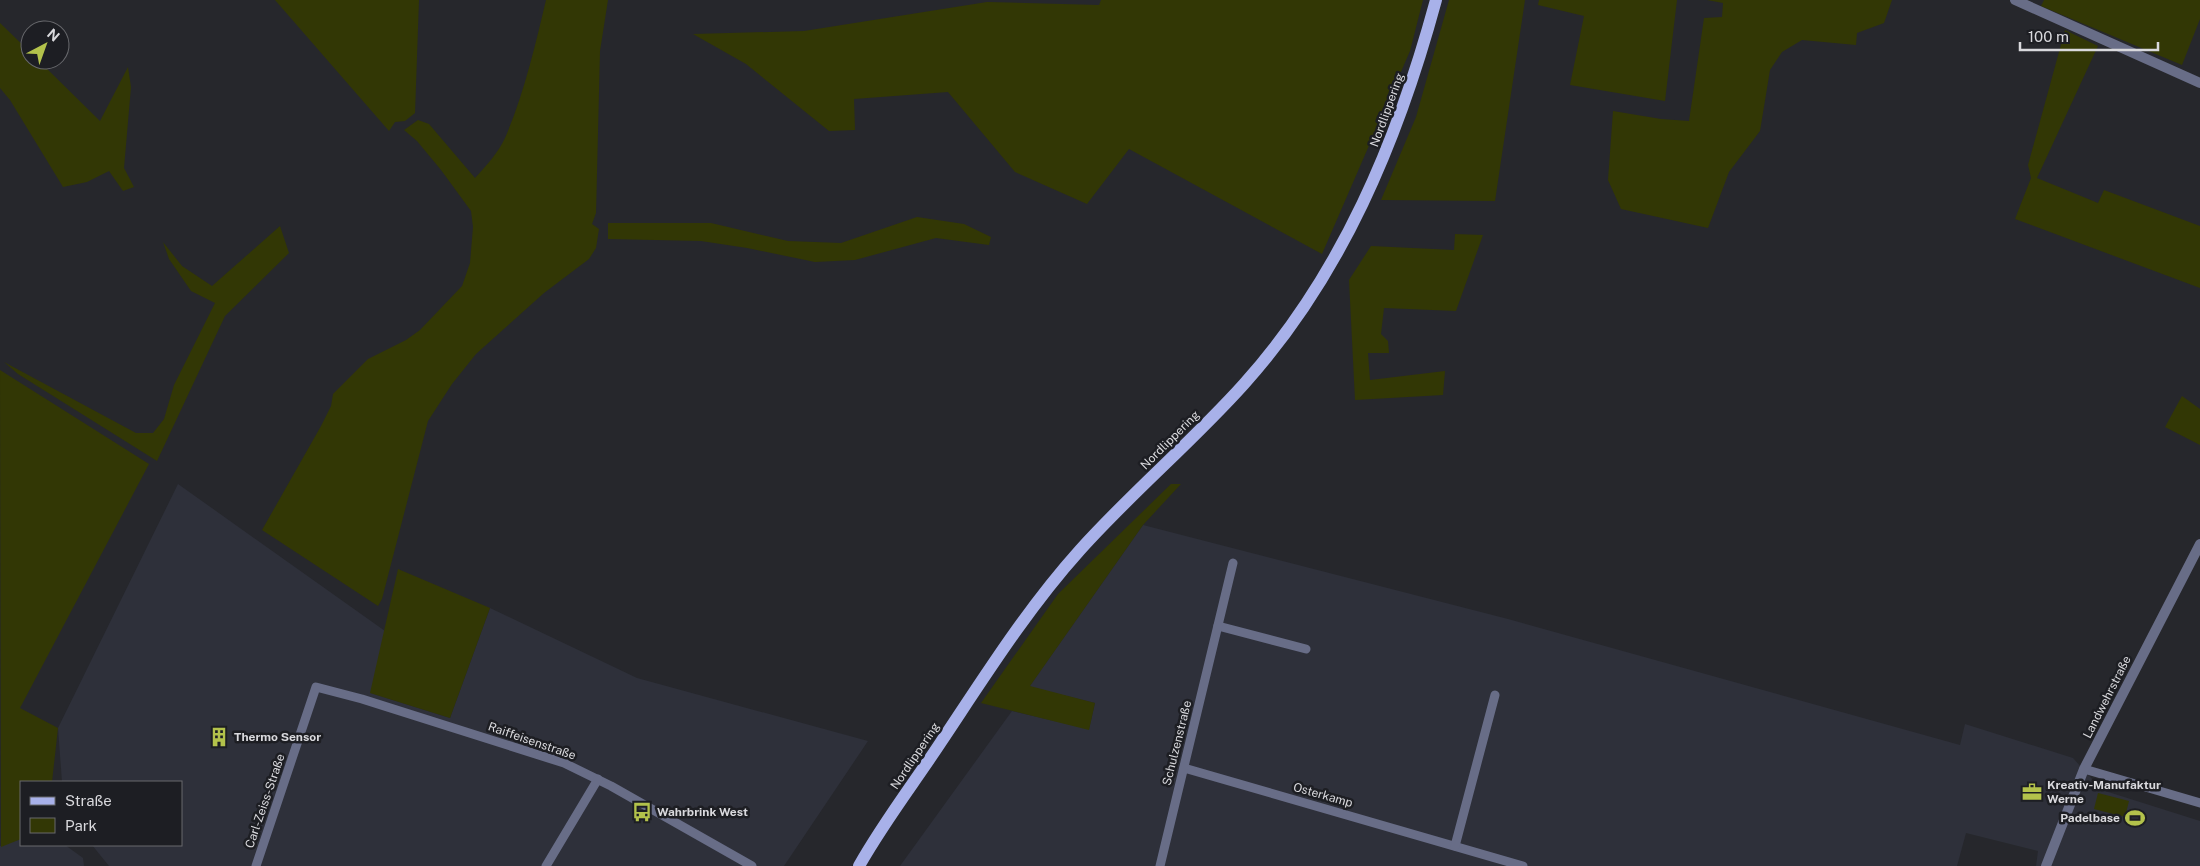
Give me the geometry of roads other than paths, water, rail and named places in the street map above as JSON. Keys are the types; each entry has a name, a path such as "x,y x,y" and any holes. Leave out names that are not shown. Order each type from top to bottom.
{"main road":[{"name":"Nordlippering","path":"859,865 997,657 1035,604 1098,532 1245,383 1303,308 1352,227 1383,160 1422,49 1436,0"}],"street":[{"path":"2015,0 2200,83"},
{"name":"Landwehrstraße","path":"2046,866 2084,769 2200,544"},
{"name":"Schulzenstraße","path":"1160,866 1233,563"},
{"path":"1218,626 1306,649"},
{"name":"Raiffeisenstraße","path":"316,687 362,699 564,763 598,779 752,866"},
{"name":"Carl-Zeiss-Straße","path":"256,866 316,687"},
{"path":"1455,846 1495,695"},
{"name":"Osterkamp","path":"1184,768 1523,866"},
{"path":"2084,769 2200,802"},
{"path":"546,866 598,779"}],"place":[{"name":"Thermo Sensor","path":"219,737"},
{"name":"Kreativ-Manufaktur Werne","path":"2032,792"},
{"name":"Wahrbrink West","path":"642,812"},
{"name":"Padelbase","path":"2135,818"}]}
